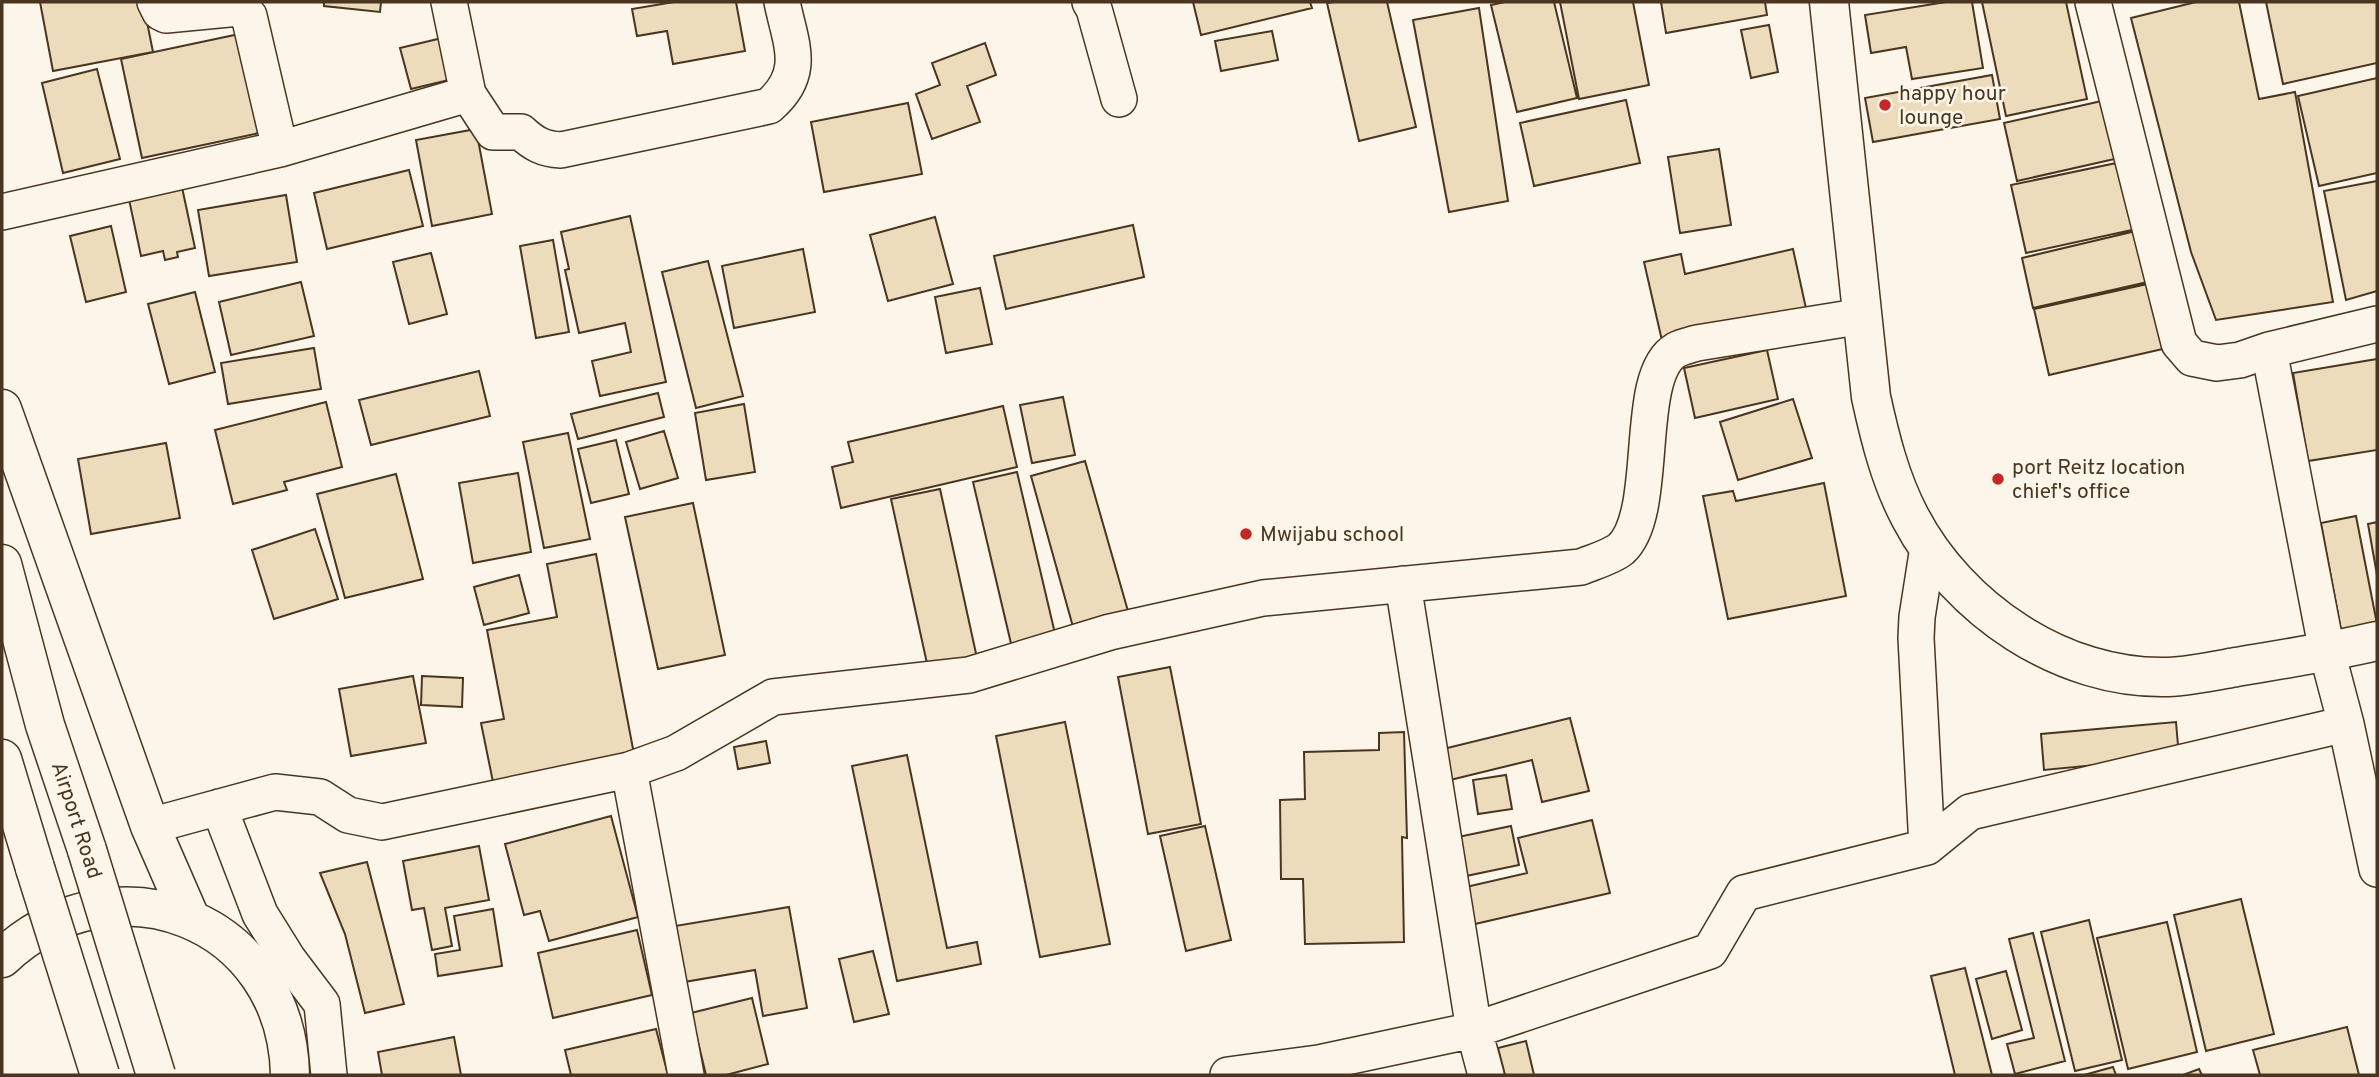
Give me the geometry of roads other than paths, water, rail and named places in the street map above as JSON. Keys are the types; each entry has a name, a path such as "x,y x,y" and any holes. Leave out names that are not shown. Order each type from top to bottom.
{"main road":[{"path":"1829,2 1871,397 1883,450 1896,489 1910,519 1946,572 1970,598 2028,639 2079,663 2111,670 2165,677 2327,652 2377,641"},
{"path":"2,409 150,826 191,920"},
{"name":"Airport Road","path":"2,564 45,725 87,850 156,1075"},
{"path":"2,759 100,1075"},
{"path":"2,958 24,938 50,922 96,908 135,906 164,911 191,920 217,934 240,953 259,975 275,1001 284,1028 290,1057 290,1075"}],"street":[{"path":"155,2 160,12 166,15 239,8 244,10 249,16 281,149"},
{"path":"449,2 468,94 493,132 522,132 533,143 547,149 561,150 769,106 783,94 793,68 782,2"},
{"path":"1090,2 1119,99"},
{"path":"2093,2 2179,343 2192,358 2217,363 2240,360 2269,350 2377,324"},
{"path":"2,212 281,149 468,94"},
{"path":"150,826 275,792 320,797 348,815 382,822 629,771 676,753 773,697 969,675 1110,632 1263,598 1581,567 1620,550 1634,531 1640,507 1647,435 1659,373 1674,351 1697,343 1863,316"},
{"path":"2269,350 2327,652 2358,738 2377,869"},
{"path":"1927,847 1916,638 1928,547"},
{"path":"1403,584 1474,1030 1486,1075"},
{"path":"1228,1075 1318,1063 1474,1030 1710,951 1744,893 1927,847 1970,811 2358,738"},
{"path":"629,771 686,1075"},
{"path":"219,807 260,914 288,959 322,1004 330,1075"}],"place":[{"name":"happy hour lounge","path":"1885,105"},
{"name":"port Reitz location chief's office","path":"1998,479"},
{"name":"Mwijabu school","path":"1246,534"}]}
